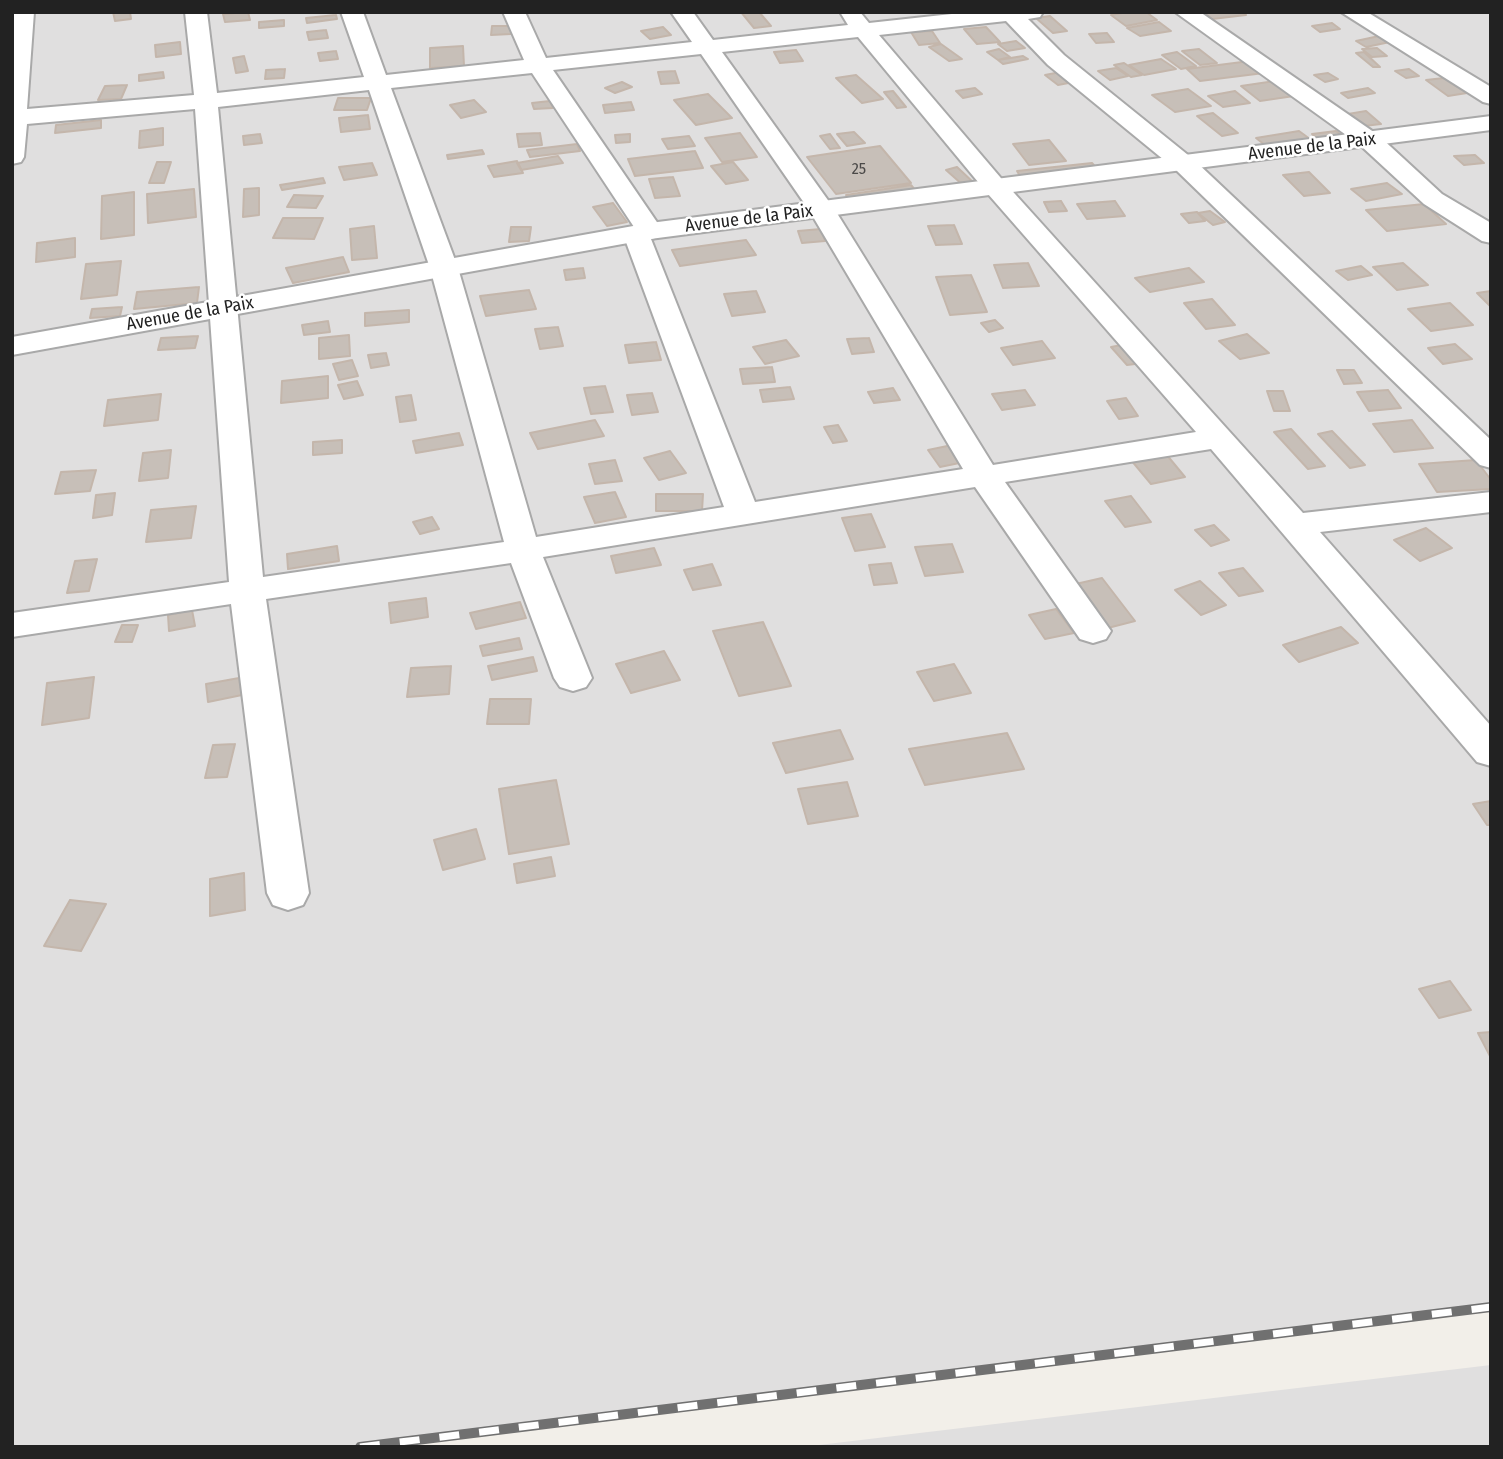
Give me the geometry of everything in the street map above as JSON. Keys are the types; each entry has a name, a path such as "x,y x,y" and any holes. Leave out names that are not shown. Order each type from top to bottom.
{"street":[{"path":"12,157 23,12"},
{"path":"195,12 206,101 247,589 288,893"},
{"path":"352,12 374,82 444,268 523,550 573,678"},
{"path":"514,12 538,65 643,232 743,514"},
{"path":"682,12 822,210 983,475 1093,631"},
{"path":"1186,12 1369,140 1433,199 1491,235"},
{"path":"1352,12 1491,97"},
{"path":"14,118 206,101 707,47 855,22 1018,13 1056,60 1184,164 1491,458"},
{"path":"855,22 997,189 1295,524 1491,752"},
{"name":"Avenue de la Paix","path":"12,346 643,232 1491,124"},
{"path":"12,625 523,550 1219,438"},
{"path":"1295,524 1491,502"}],"shaded area":[{"path":"12,12 1491,12 1491,1307 360,1447 12,1447"},
{"path":"1491,1365 1491,1447 802,1447"}],"building":[{"path":"113,12 130,12 131,19 115,21"},
{"path":"248,12 250,20 225,22 223,14"},
{"path":"741,12 759,12 771,26 754,28"},
{"path":"1146,12 1157,20 1126,26 1111,15"},
{"path":"1203,12 1243,12 1246,15 1212,19"},
{"path":"336,15 337,19 307,23 306,18"},
{"path":"1050,16 1067,31 1053,33 1036,18"},
{"path":"284,20 284,26 259,28 259,22"},
{"path":"1159,22 1171,31 1140,36 1127,28"},
{"path":"1332,23 1340,29 1320,32 1312,26"},
{"path":"492,26 512,26 511,34 491,35"},
{"path":"663,27 671,35 650,39 641,31"},
{"path":"986,27 1000,42 977,44 964,29"},
{"path":"326,30 328,38 309,40 307,32"},
{"path":"932,31 940,43 919,45 911,32"},
{"path":"1107,33 1114,42 1096,43 1089,34"},
{"path":"1379,36 1390,42 1366,47 1356,41"},
{"path":"1016,41 1025,48 1007,51 998,44"},
{"path":"180,42 181,54 156,57 155,45"},
{"path":"941,44 962,59 949,61 929,47"},
{"path":"463,46 464,66 430,68 430,48"},
{"path":"1377,48 1387,56 1372,57 1362,49"},
{"path":"999,49 1010,57 998,60 987,52"},
{"path":"1199,49 1217,63 1200,65 1182,51"},
{"path":"796,50 803,61 780,63 774,52"},
{"path":"336,51 338,59 320,61 318,53"},
{"path":"1177,52 1196,66 1181,69 1162,55"},
{"path":"1364,52 1380,67 1373,67 1356,53"},
{"path":"244,56 248,71 236,73 233,58"},
{"path":"1023,56 1028,59 1003,64 998,60"},
{"path":"1161,59 1176,69 1144,75 1129,65"},
{"path":"1250,61 1264,73 1200,81 1187,69"},
{"path":"1124,63 1142,75 1131,77 1114,65"},
{"path":"1116,68 1128,76 1110,80 1098,71"},
{"path":"285,69 284,78 265,79 266,70"},
{"path":"1409,69 1419,76 1406,78 1395,71"},
{"path":"675,71 679,83 661,84 658,72"},
{"path":"1066,71 1079,81 1058,85 1045,75"},
{"path":"163,72 164,78 139,81 139,75"},
{"path":"1328,73 1338,79 1325,82 1314,75"},
{"path":"856,75 883,99 862,103 836,78"},
{"path":"1444,78 1467,93 1448,96 1426,80"},
{"path":"1275,81 1294,96 1260,101 1241,86"},
{"path":"622,82 632,87 615,93 605,88"},
{"path":"127,85 121,99 98,100 105,86"},
{"path":"975,88 982,94 963,98 956,91"},
{"path":"1368,88 1375,93 1348,98 1341,93"},
{"path":"1188,89 1211,106 1175,112 1152,95"},
{"path":"893,91 906,107 897,108 884,92"},
{"path":"1235,91 1250,103 1223,107 1208,96"},
{"path":"708,94 732,118 696,125 674,100"},
{"path":"338,98 371,98 367,110 334,110"},
{"path":"474,100 486,112 461,118 450,105"},
{"path":"550,101 553,108 534,109 532,103"},
{"path":"631,102 634,110 605,113 603,105"},
{"path":"1366,111 1381,124 1364,126 1348,114"},
{"path":"1213,113 1238,133 1222,136 1197,116"},
{"path":"368,115 370,129 341,132 339,118"},
{"path":"101,120 101,128 55,133 56,125"},
{"path":"163,128 163,145 139,148 140,131"},
{"path":"1299,131 1314,142 1270,149 1256,138"},
{"path":"1336,131 1345,138 1321,142 1312,134"},
{"path":"854,132 865,143 847,146 837,134"},
{"path":"540,133 542,145 519,147 517,134"},
{"path":"740,133 757,157 722,162 705,138"},
{"path":"260,134 262,143 244,145 243,136"},
{"path":"630,134 630,142 616,143 615,135"},
{"path":"830,134 840,148 830,149 820,136"},
{"path":"689,136 695,146 668,149 662,139"},
{"path":"1049,140 1066,161 1029,165 1013,144"},
{"path":"577,144 580,151 530,157 527,150"},
{"path":"880,146 911,183 836,194 807,157"},
{"path":"482,150 484,154 448,159 447,155"},
{"path":"695,151 703,168 635,176 628,159"},
{"path":"1475,155 1484,163 1464,165 1454,156"},
{"path":"558,156 563,163 521,170 517,163"},
{"path":"517,161 523,173 494,177 488,166"},
{"path":"157,162 171,162 164,183 149,183"},
{"path":"733,162 748,180 726,184 711,166"},
{"path":"372,163 377,175 344,180 339,167"},
{"path":"1092,163 1100,172 1023,181 1017,171"},
{"path":"957,167 975,184 964,186 946,170"},
{"path":"1309,172 1330,193 1304,196 1283,175"},
{"path":"673,177 680,196 655,198 649,179"},
{"path":"323,178 325,183 282,190 280,185"},
{"path":"1387,183 1402,194 1366,201 1351,189"},
{"path":"911,185 916,191 850,201 846,195"},
{"path":"259,188 259,215 243,217 244,189"},
{"path":"194,189 196,217 148,223 147,194"},
{"path":"134,192 134,235 101,239 102,196"},
{"path":"294,195 323,196 316,208 287,207"},
{"path":"1061,201 1067,211 1049,212 1044,202"},
{"path":"1115,201 1125,216 1087,219 1077,204"},
{"path":"613,203 627,222 607,226 593,207"},
{"path":"1424,204 1446,224 1387,231 1366,210"},
{"path":"1210,211 1225,222 1213,225 1198,213"},
{"path":"1197,212 1205,221 1189,223 1181,214"},
{"path":"283,218 323,218 314,239 273,238"},
{"path":"954,225 962,244 936,245 928,226"},
{"path":"374,226 377,258 352,260 350,229"},
{"path":"511,227 531,227 529,241 509,242"},
{"path":"821,229 825,241 802,243 798,231"},
{"path":"75,238 75,257 36,262 37,243"},
{"path":"746,240 756,255 680,266 672,250"},
{"path":"343,257 349,272 293,283 286,268"},
{"path":"121,261 117,295 81,299 86,264"},
{"path":"1028,263 1039,286 1003,288 994,265"},
{"path":"1403,263 1428,285 1397,290 1373,267"},
{"path":"1361,266 1372,275 1348,280 1336,271"},
{"path":"583,268 585,278 566,280 564,270"},
{"path":"1189,268 1204,282 1150,292 1135,278"},
{"path":"971,275 987,312 950,315 936,277"},
{"path":"199,287 197,303 134,309 137,292"},
{"path":"529,290 536,309 486,316 480,296"},
{"path":"756,291 765,312 732,316 724,294"},
{"path":"1491,291 1491,307 1477,293"},
{"path":"1212,299 1235,325 1206,329 1184,303"},
{"path":"1450,303 1473,325 1431,331 1408,309"},
{"path":"122,307 120,316 90,318 92,309"},
{"path":"409,310 409,322 365,326 365,313"},
{"path":"995,320 1003,328 989,332 981,323"},
{"path":"328,321 330,332 304,335 302,325"},
{"path":"558,327 563,346 540,349 535,329"},
{"path":"1247,334 1269,353 1240,359 1219,341"},
{"path":"349,335 350,356 319,359 319,338"},
{"path":"198,336 195,348 158,350 161,338"},
{"path":"869,338 874,352 852,354 847,339"},
{"path":"786,340 799,356 765,364 753,347"},
{"path":"1042,341 1055,358 1013,365 1001,348"},
{"path":"656,342 661,360 629,363 625,345"},
{"path":"1127,344 1143,363 1127,365 1111,347"},
{"path":"1455,344 1472,359 1443,364 1428,348"},
{"path":"386,353 389,365 371,368 368,355"},
{"path":"352,360 358,376 339,380 333,364"},
{"path":"772,367 775,382 743,384 740,369"},
{"path":"1337,370 1354,370 1362,383 1344,384"},
{"path":"328,376 328,398 281,403 282,381"},
{"path":"357,381 363,395 344,399 338,385"},
{"path":"605,386 613,412 591,414 584,388"},
{"path":"790,387 794,399 763,402 760,390"},
{"path":"893,388 900,400 874,403 868,392"},
{"path":"1025,390 1035,405 1002,410 992,394"},
{"path":"1388,390 1401,408 1369,411 1357,392"},
{"path":"1267,391 1283,391 1290,411 1274,411"},
{"path":"652,393 658,412 632,415 627,395"},
{"path":"161,394 158,420 104,426 108,400"},
{"path":"411,395 416,420 400,422 396,397"},
{"path":"1126,398 1138,416 1119,419 1107,401"},
{"path":"595,420 604,436 538,449 530,433"},
{"path":"1412,420 1433,448 1394,452 1373,424"},
{"path":"838,425 847,441 833,443 824,427"},
{"path":"1291,429 1325,466 1308,469 1274,432"},
{"path":"1332,431 1365,465 1350,468 1318,434"},
{"path":"459,433 463,445 416,453 413,441"},
{"path":"342,440 342,453 313,455 313,442"},
{"path":"957,444 969,461 940,467 928,450"},
{"path":"171,450 168,478 139,481 143,453"},
{"path":"670,451 686,473 659,480 644,458"},
{"path":"1166,454 1185,477 1151,484 1131,460"},
{"path":"615,460 622,481 595,484 589,464"},
{"path":"1476,460 1491,480 1491,489 1437,492 1419,464"},
{"path":"96,470 90,491 55,494 61,472"},
{"path":"615,492 626,517 595,523 584,497"},
{"path":"115,493 112,515 93,518 96,495"},
{"path":"656,494 703,494 702,511 656,511"},
{"path":"1131,496 1151,522 1125,527 1105,501"},
{"path":"196,506 191,538 146,542 151,510"},
{"path":"871,514 885,547 855,551 842,518"},
{"path":"432,517 439,529 420,534 413,522"},
{"path":"1214,525 1229,540 1211,546 1195,530"},
{"path":"1426,528 1452,548 1420,561 1394,540"},
{"path":"952,544 963,572 925,576 915,547"},
{"path":"337,546 339,561 288,569 287,554"},
{"path":"654,548 661,565 616,573 611,556"},
{"path":"97,559 89,591 67,593 75,561"},
{"path":"891,563 897,583 874,585 869,565"},
{"path":"712,564 721,585 693,590 684,570"},
{"path":"1243,568 1263,591 1239,596 1219,573"},
{"path":"1102,578 1135,621 1100,630 1067,586"},
{"path":"1200,581 1226,605 1201,615 1175,590"},
{"path":"426,598 428,617 391,623 389,603"},
{"path":"520,602 526,618 476,629 470,613"},
{"path":"1056,609 1074,633 1045,639 1029,615"},
{"path":"192,610 195,626 169,631 168,615"},
{"path":"763,622 791,686 739,696 713,631"},
{"path":"122,625 138,625 132,642 115,642"},
{"path":"1341,627 1358,643 1299,662 1283,645"},
{"path":"519,638 522,649 483,656 480,646"},
{"path":"664,651 680,680 631,693 616,664"},
{"path":"533,657 537,671 492,680 488,666"},
{"path":"954,664 971,693 934,701 917,672"},
{"path":"451,666 449,694 407,697 411,668"},
{"path":"94,677 89,718 42,725 47,683"},
{"path":"239,678 242,695 208,702 206,684"},
{"path":"490,699 531,699 529,724 487,724"},
{"path":"840,730 853,759 786,773 773,743"},
{"path":"1007,733 1024,769 925,785 909,749"},
{"path":"235,744 227,777 205,778 213,745"},
{"path":"556,780 569,844 509,854 499,789"},
{"path":"847,782 858,816 808,824 798,789"},
{"path":"1491,801 1491,825 1487,825 1473,804"},
{"path":"476,829 485,859 443,870 434,840"},
{"path":"551,857 555,876 517,883 514,864"},
{"path":"244,873 245,910 210,916 210,879"},
{"path":"70,900 106,904 81,951 44,946"},
{"path":"1450,981 1471,1010 1439,1018 1419,989"},
{"path":"1491,1032 1491,1058 1478,1033"}],"railway":[{"path":"360,1447 1491,1307"}]}
